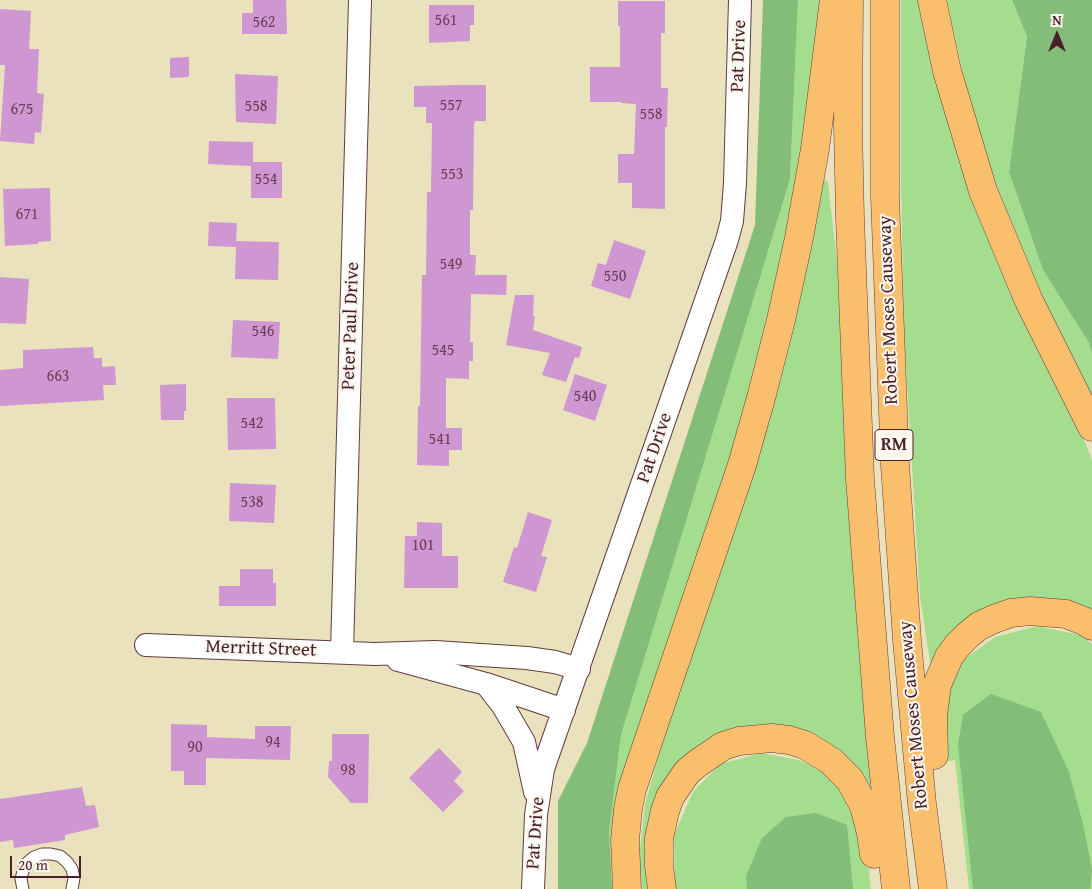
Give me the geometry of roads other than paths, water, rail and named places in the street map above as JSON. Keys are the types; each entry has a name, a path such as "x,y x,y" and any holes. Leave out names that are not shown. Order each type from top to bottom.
{"highway":[{"path":"627,889 625,840 632,789 744,457 781,320 799,238 815,149 834,0"},
{"name":"Robert Moses Causeway","path":"849,0 848,127 850,218 860,479 880,737 896,889"},
{"name":"Robert Moses Causeway","path":"885,0 885,197 895,465 908,659 922,804 933,889"},
{"path":"932,0 947,71 983,191 1029,301 1092,427"},
{"path":"933,889 933,715 937,685 949,657 957,646 979,626 1011,613 1030,610 1048,611 1066,614 1092,626"},
{"path":"662,889 659,866 659,838 665,811 677,785 687,772 723,746 740,741 772,738 788,740 819,752 831,760 850,780 864,806 868,818 878,889"}],"street":[{"name":"Peter Paul Drive","path":"342,652 360,0"},
{"name":"Pat Drive","path":"533,889 537,800 543,769 732,221 735,183 740,0"},
{"name":"Merritt Street","path":"146,645 375,654 435,652 513,656 555,662 579,669"},
{"name":"Merritt Street","path":"375,654 486,684 564,710"},
{"path":"486,684 508,713 524,742 537,800"}],"lane":[{"path":"23,889 22,871 27,863 34,857 42,854 51,854 60,856 72,869 74,878 72,889"}]}
